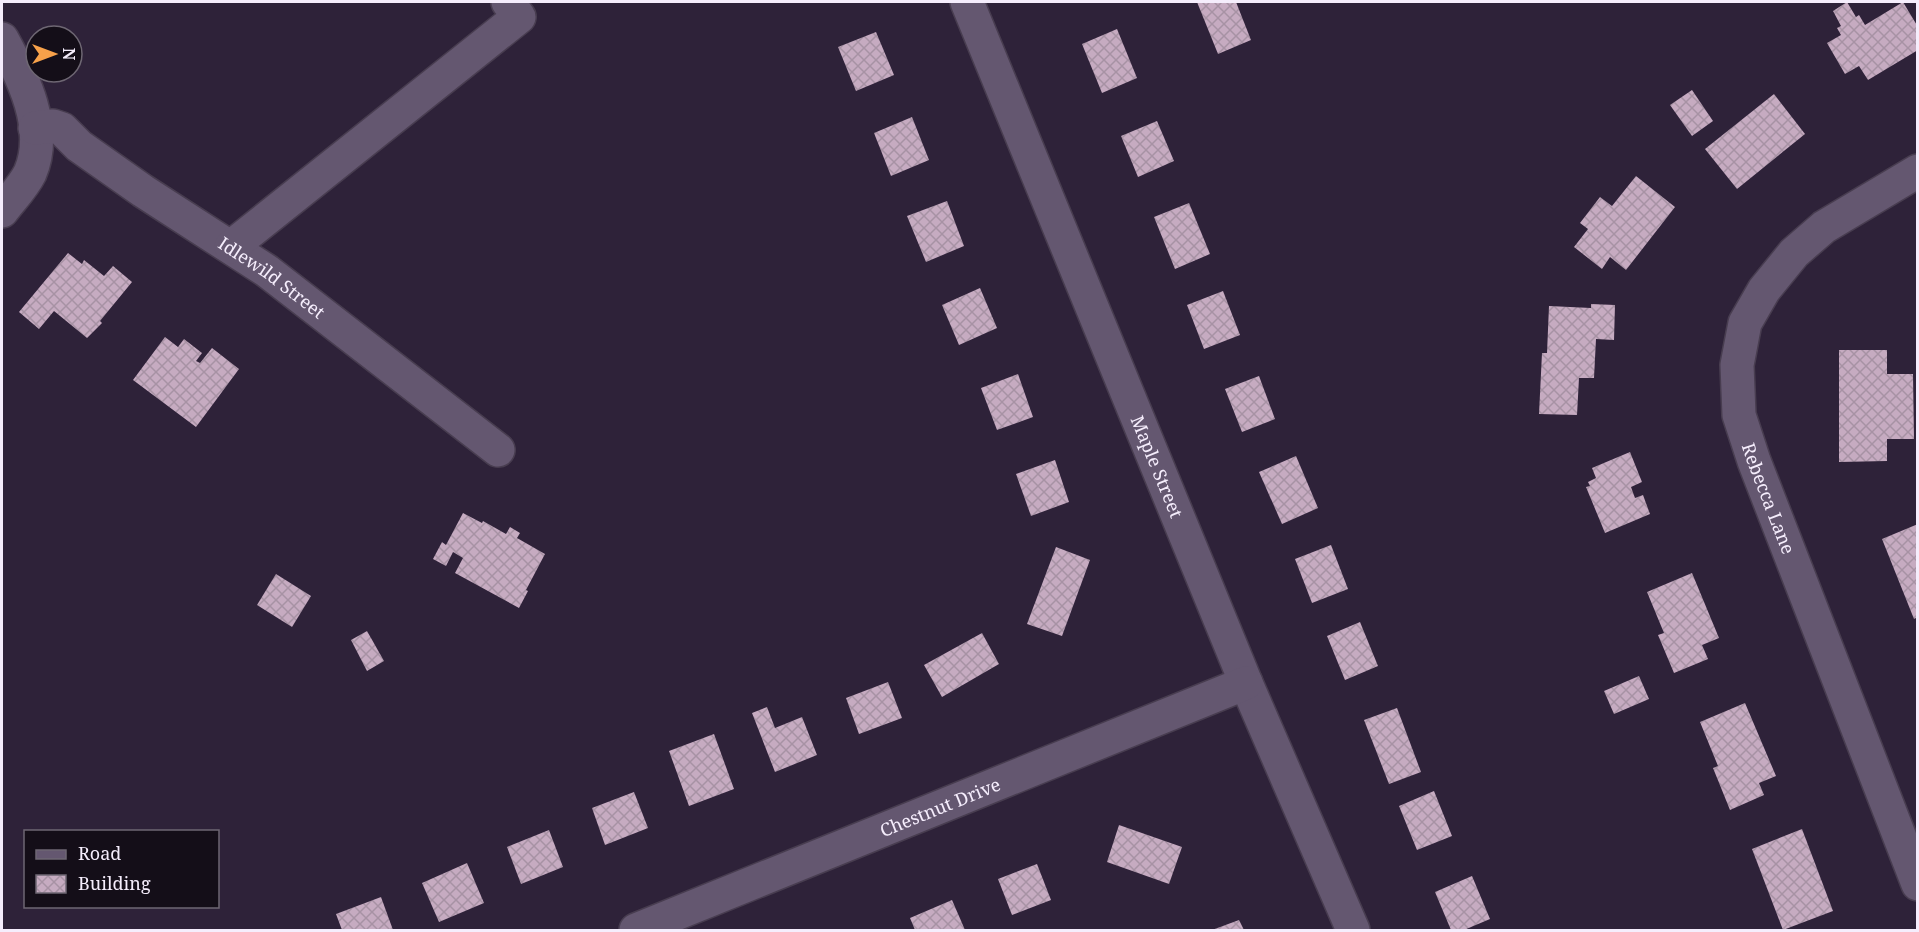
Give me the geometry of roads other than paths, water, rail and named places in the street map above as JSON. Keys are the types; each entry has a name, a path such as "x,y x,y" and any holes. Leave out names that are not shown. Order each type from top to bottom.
{"street":[{"path":"231,247 519,17 508,2"},
{"name":"Maple Street","path":"967,2 1246,683 1353,930"},
{"path":"2,39 21,76 32,106 35,128 34,159 30,174 2,211"},
{"name":"Idlewild Street","path":"35,128 53,126 62,129 80,146 134,184 290,288 498,450"},
{"name":"Rebecca Lane","path":"1917,171 1824,226 1794,254 1764,290 1745,323 1737,365 1739,415 1754,461 1917,884"},
{"name":"Chestnut Drive","path":"636,930 1246,683"}]}
